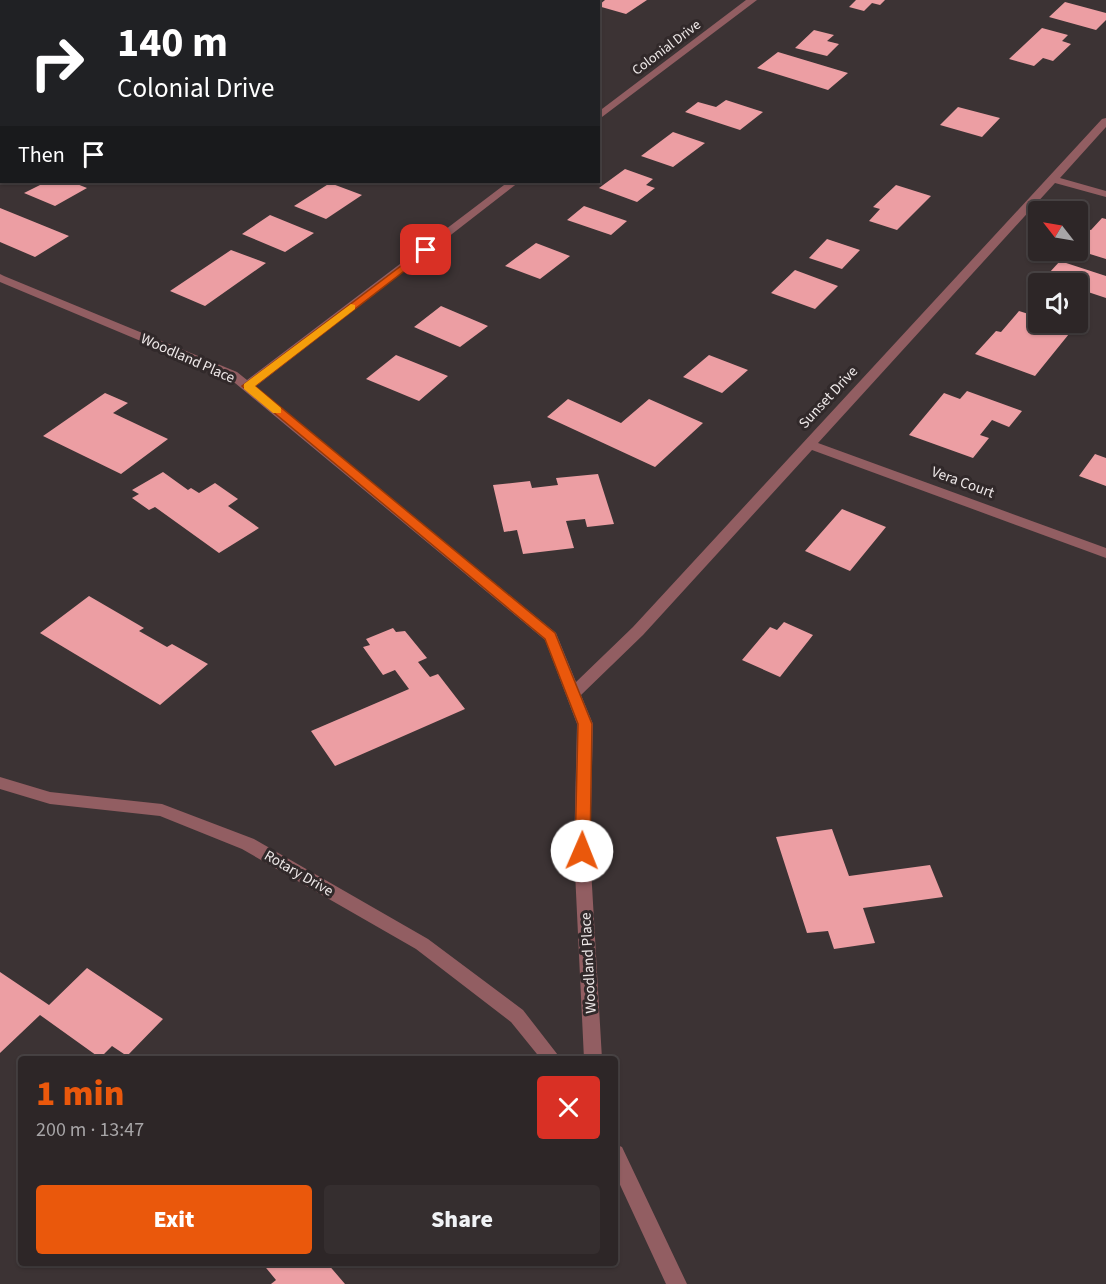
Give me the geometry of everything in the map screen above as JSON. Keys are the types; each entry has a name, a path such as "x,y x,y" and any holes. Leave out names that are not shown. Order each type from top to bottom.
{"street":[{"name":"Colonial Drive","path":"600,115 752,0"},
{"name":"Sunset Drive","path":"573,694 638,631 1106,121"},
{"path":"1053,179 1106,194"},
{"path":"248,386 513,183"},
{"name":"Woodland Place","path":"0,278 233,375 551,637 585,724 582,851 593,1056"},
{"name":"Vera Court","path":"808,444 1106,553"},
{"name":"Rotary Drive","path":"0,783 50,798 162,810 248,844 422,944 517,1016 550,1056"},
{"path":"618,1159 677,1284"}],"building":[{"path":"605,0 647,0 626,14 600,7"},
{"path":"856,0 885,0 880,5 872,3 864,11 849,7"},
{"path":"1065,2 1106,13 1106,20 1096,30 1049,17"},
{"path":"1042,28 1068,35 1062,41 1071,44 1053,61 1043,58 1034,66 1009,59"},
{"path":"814,30 834,35 827,41 839,44 827,56 795,48"},
{"path":"778,52 848,73 828,90 757,68"},
{"path":"726,100 763,112 740,130 685,112 698,102 716,107"},
{"path":"958,107 1000,118 982,137 940,125"},
{"path":"673,132 705,143 673,167 641,156"},
{"path":"625,169 653,179 646,185 655,188 637,202 599,188"},
{"path":"44,183 74,183 87,188 55,206 24,193"},
{"path":"330,183 362,195 326,219 294,206"},
{"path":"896,185 931,196 897,230 869,221 880,209 873,207"},
{"path":"584,206 627,221 611,235 567,220"},
{"path":"0,208 69,236 35,257 0,242"},
{"path":"270,215 314,233 285,252 242,234"},
{"path":"1102,218 1106,219 1106,259 1088,253 1088,230 1091,230"},
{"path":"827,239 860,250 842,269 809,258"},
{"path":"536,243 570,256 540,279 505,266"},
{"path":"231,250 266,263 205,306 170,291"},
{"path":"1060,261 1106,276 1106,298 1088,292 1088,273 1049,273"},
{"path":"795,270 838,286 815,309 771,293"},
{"path":"441,306 488,326 460,347 414,327"},
{"path":"1019,311 1028,314 1028,333 1070,333 1035,376 975,354 996,331 1001,332"},
{"path":"396,355 448,376 419,401 366,379"},
{"path":"709,355 748,370 722,393 683,377"},
{"path":"967,391 1022,411 1009,427 992,420 980,435 989,438 973,458 909,435 944,393 960,399"},
{"path":"105,393 128,403 113,413 168,439 121,474 43,436"},
{"path":"568,399 621,423 649,399 703,423 655,467 547,417"},
{"path":"1095,454 1106,458 1106,486 1079,476"},
{"path":"163,472 188,490 191,488 199,493 215,483 238,499 228,506 259,528 219,553 155,507 149,510 132,498 139,494 132,490"},
{"path":"598,474 614,524 587,527 585,519 566,521 574,548 523,554 517,530 504,532 493,485 530,481 532,488 558,485 556,478"},
{"path":"842,509 886,527 850,571 805,551"},
{"path":"89,596 144,628 139,631 167,647 172,644 208,664 160,705 40,633"},
{"path":"784,622 813,635 780,677 742,660 770,627 777,630"},
{"path":"393,628 396,632 405,631 427,658 418,662 430,677 438,674 465,709 335,766 311,731 409,689 395,670 383,675 363,647 370,645 366,639"},
{"path":"832,829 849,876 930,865 943,897 863,908 875,943 834,949 828,931 807,933 776,837"},
{"path":"87,968 163,1019 127,1056 112,1046 102,1056 97,1056 40,1015 0,1053 0,972 49,1005"},
{"path":"264,1266 330,1266 345,1284 271,1284 276,1280"}],"slow traffic":[{"path":"277,410 248,386 351,307"}],"route":[{"path":"426,250 248,386 551,637 585,724 582,851"}]}
